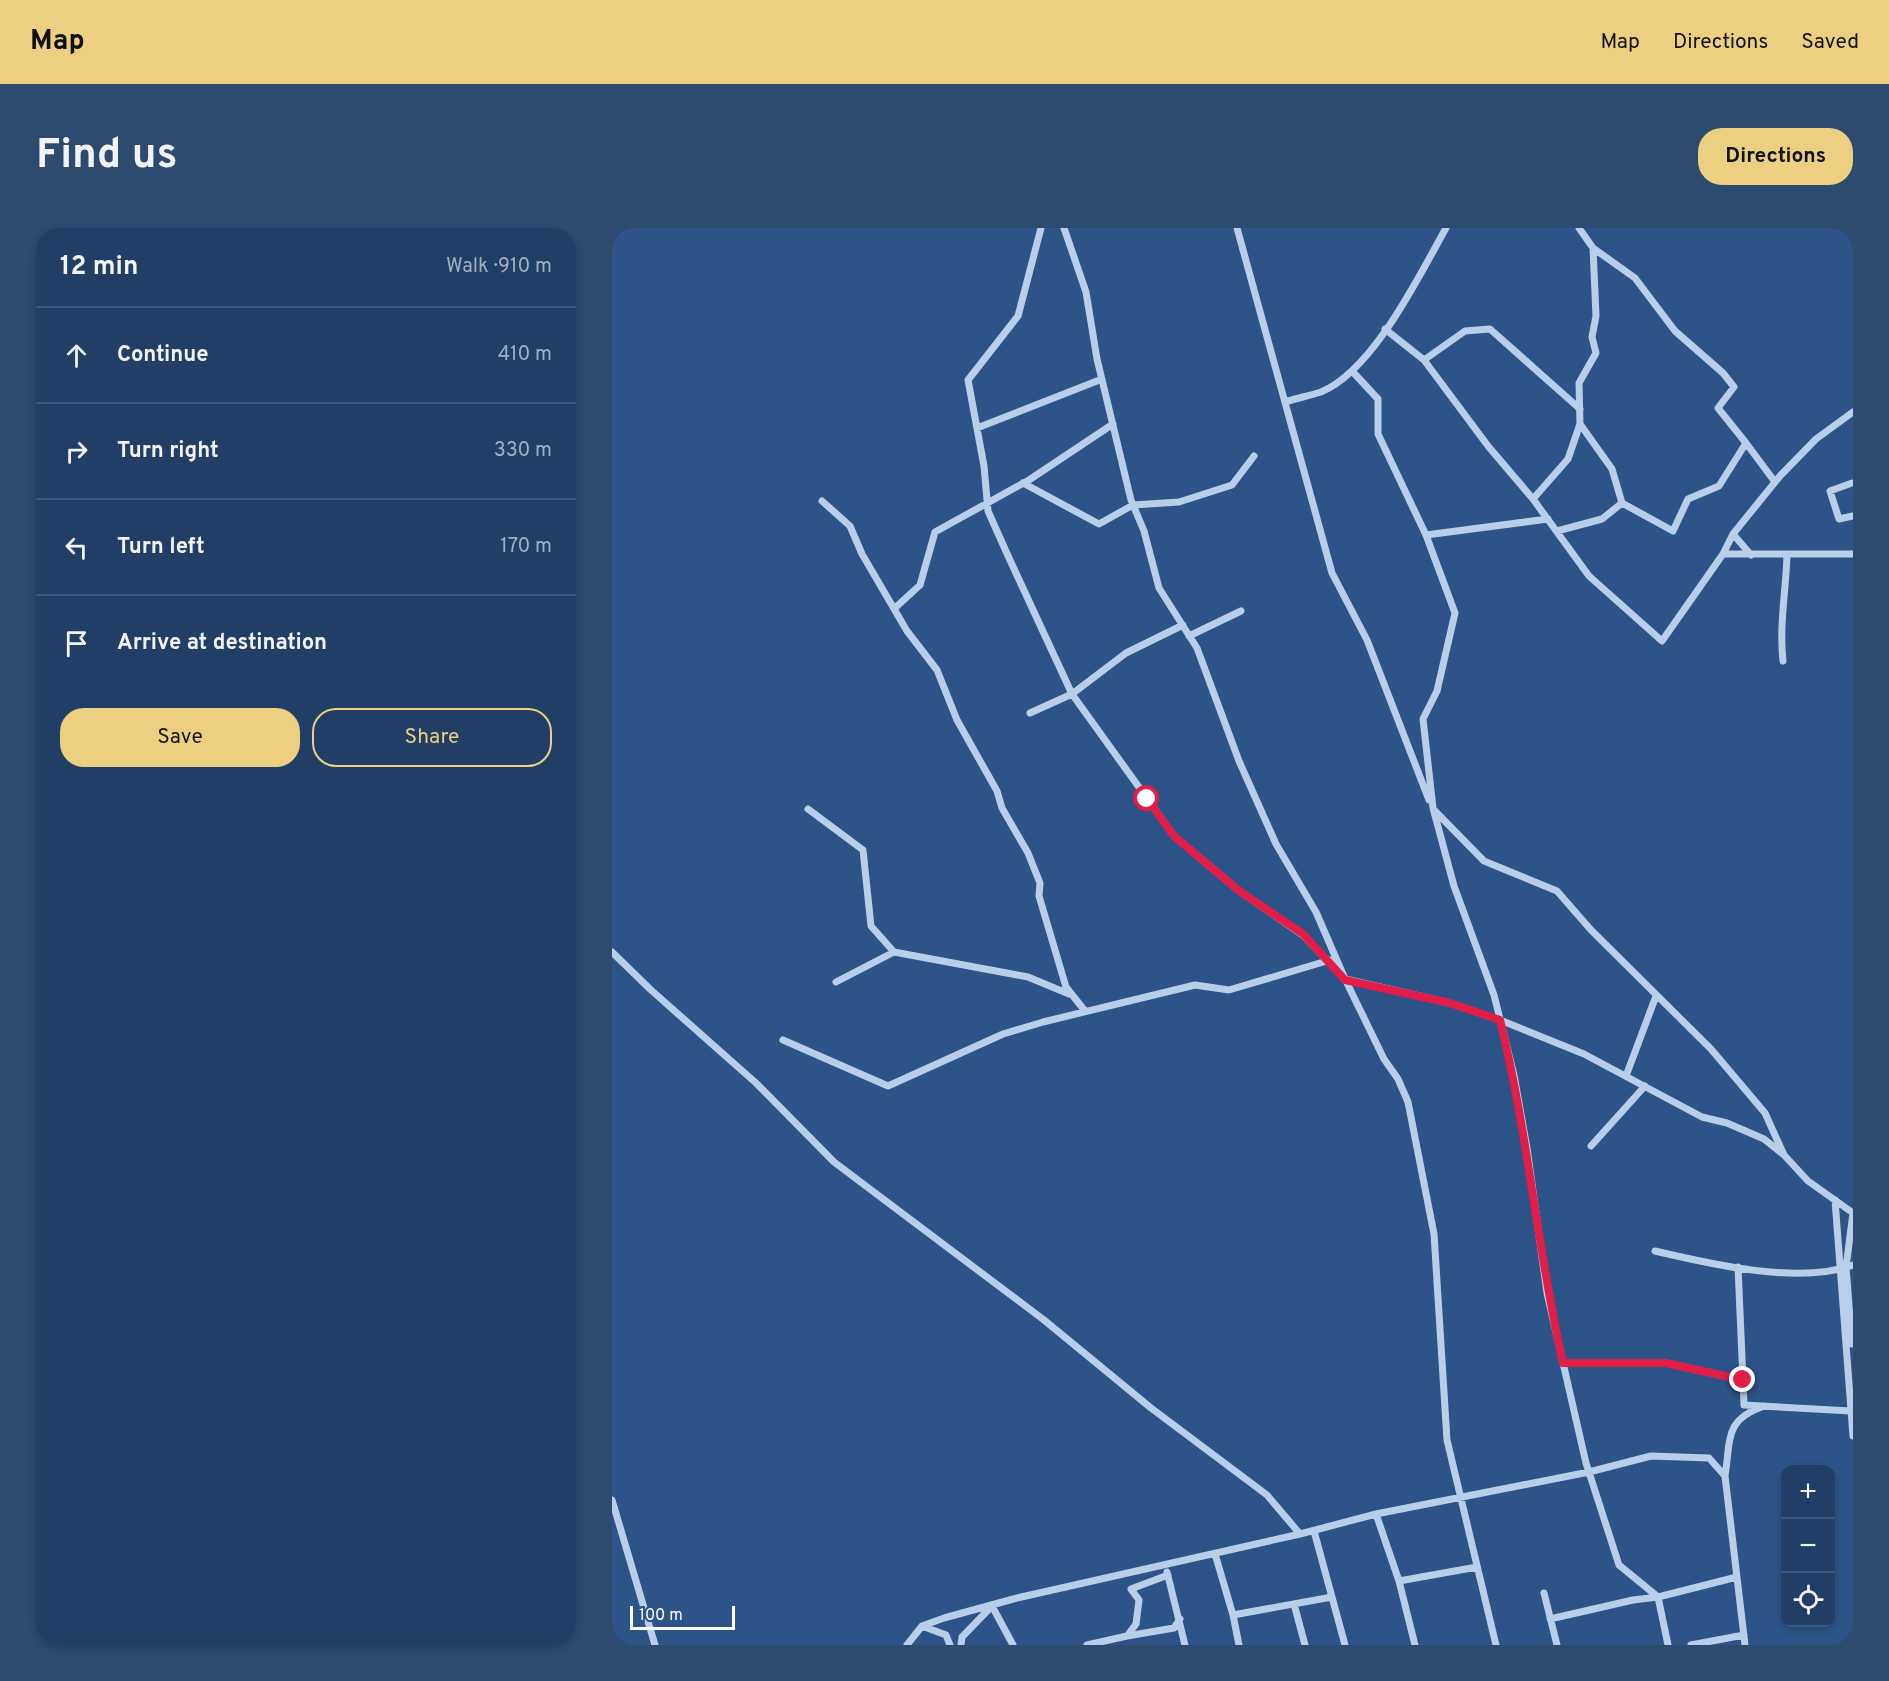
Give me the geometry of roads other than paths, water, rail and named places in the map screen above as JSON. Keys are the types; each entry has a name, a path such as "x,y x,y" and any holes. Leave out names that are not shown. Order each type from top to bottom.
{"street":[{"path":"1041,228 1018,316 968,380 988,505 1009,558 1072,694 1174,836 1238,890 1303,934 1345,980 1450,1003 1500,1020 1584,1054 1702,1117 1727,1123 1764,1139 1784,1155 1808,1181 1853,1213 1846,1267"},
{"path":"1064,228 1086,292 1113,424 1133,505 1144,531 1159,588 1197,648 1239,761 1276,844 1316,912 1345,980 1408,1102 1434,1234 1447,1440 1496,1645"},
{"path":"1237,228 1332,573 1367,640 1433,808 1454,886 1500,1020 1527,1148 1547,1293 1589,1472 1619,1565 1658,1597 1668,1645"},
{"path":"1285,402 1322,391 1352,370 1400,310 1446,228"},
{"path":"1579,228 1593,248 1635,278 1675,331 1723,373 1734,387 1718,408 1775,482"},
{"path":"1533,499 1568,459 1580,424 1579,383 1596,353 1592,337 1596,316 1593,248"},
{"path":"1385,329 1424,360 1488,446 1533,499 1589,576 1662,641 1723,554 1733,534 1775,482 1816,439 1853,412"},
{"path":"1424,360 1465,331 1490,329 1580,409"},
{"path":"1352,370 1378,399 1378,434 1426,535 1455,613 1437,691 1423,719 1433,808 1484,861 1557,891 1591,930 1711,1049 1765,1113 1784,1155"},
{"path":"977,428 1102,379"},
{"path":"895,608 920,585 935,532 988,505 1113,424"},
{"path":"1580,424 1612,469 1622,502 1673,531 1688,499 1719,486 1746,443"},
{"path":"1023,483 1099,524 1133,505 1179,502 1232,485 1254,456"},
{"path":"1852,483 1830,491 1839,519 1853,516"},
{"path":"822,501 850,526 861,554 907,631 937,670 957,720 997,790 1002,808 1028,853 1040,883 1040,896 1070,994 1085,1011"},
{"path":"1557,531 1602,519 1622,502"},
{"path":"1426,535 1548,519"},
{"path":"1733,534 1752,555"},
{"path":"1723,554 1853,554"},
{"path":"1783,661 1781,642 1786,597 1787,555"},
{"path":"1189,636 1241,611"},
{"path":"1030,713 1072,694 1126,653 1183,625"},
{"path":"808,809 840,830 863,850 872,926 894,952"},
{"path":"612,952 651,990 756,1083 834,1162 1044,1320 1151,1408 1267,1495 1300,1534"},
{"path":"836,982 894,952 1028,977 1070,994"},
{"path":"783,1040 888,1086 1003,1034 1085,1011 1195,985 1229,990 1336,958"},
{"path":"1626,1076 1656,996"},
{"path":"1591,1146 1645,1086"},
{"path":"1835,1200 1846,1267 1848,1362 1853,1436"},
{"path":"1655,1251 1713,1264 1806,1275 1846,1267"},
{"path":"1738,1267 1744,1405 1851,1411"},
{"path":"1563,1363 1666,1363 1743,1380"},
{"path":"1745,1645 1725,1476 1733,1427 1744,1413 1764,1406"},
{"path":"906,1645 922,1626 992,1606 1314,1531 1376,1514 1461,1499 1589,1472 1651,1456 1709,1458 1725,1476"},
{"path":"612,1500 655,1645"},
{"path":"1376,1514 1399,1581 1415,1645"},
{"path":"1314,1531 1345,1645"},
{"path":"1215,1554 1233,1615 1239,1645"},
{"path":"1164,1565 1185,1643"},
{"path":"1399,1581 1477,1567"},
{"path":"1127,1636 1136,1624 1139,1600 1131,1589 1168,1575"},
{"path":"1550,1619 1737,1578"},
{"path":"1544,1593 1557,1645"},
{"path":"1233,1615 1332,1596"},
{"path":"1294,1604 1305,1645"},
{"path":"961,1645 962,1637 992,1606"},
{"path":"992,1606 1013,1645"},
{"path":"1088,1645 1174,1628 1180,1619"},
{"path":"922,1626 946,1635 950,1645"},
{"path":"1166,1630 1185,1643"},
{"path":"1691,1645 1744,1635"}]}
